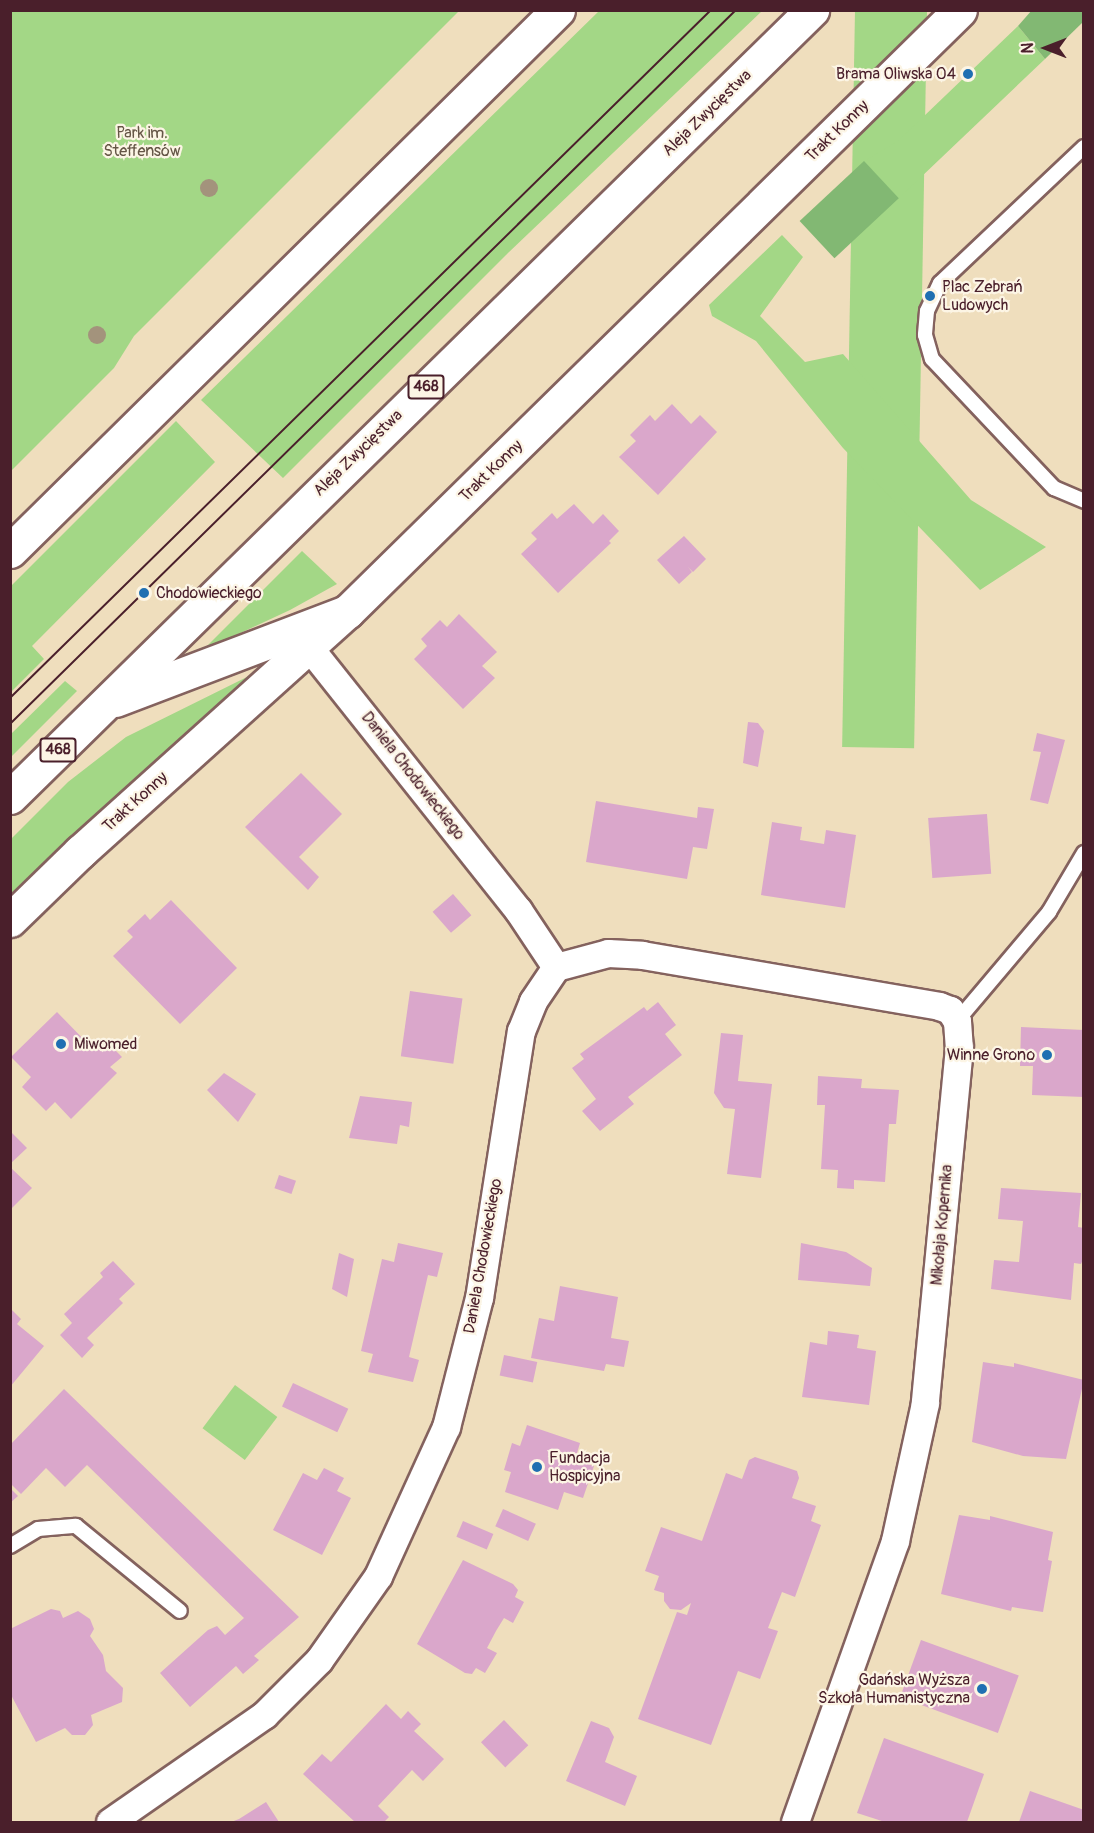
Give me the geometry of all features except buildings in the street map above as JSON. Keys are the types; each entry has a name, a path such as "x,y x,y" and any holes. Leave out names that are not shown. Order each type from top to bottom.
{"main road":[{"path":"10,551 558,10"},
{"name":"Aleja Zwycięstwa","path":"10,796 812,10"},
{"name":"Trakt Konny","path":"10,920 80,852 346,612 960,10"},
{"path":"105,704 346,612"}],"street":[{"name":"Daniela Chodowieckiego","path":"110,1822 264,1715 319,1660 378,1576 446,1427 479,1298 521,1031 533,1001 556,966 518,910 308,646"},
{"path":"556,966 608,953 642,955 939,1006 950,1010 957,1021"},
{"name":"Mikołaja Kopernika","path":"795,1822 895,1541 925,1403 959,1047 957,1021"}],"lane":[{"path":"1083,147 940,283 927,311 925,335 932,358 1054,488 1083,501"},
{"path":"957,1021 1049,912 1083,853"},
{"path":"10,1546 38,1529 76,1526 180,1611"}],"green space":[{"name":"Park im. Steffensów","path":"11,10 459,11 134,336 114,368 11,471"},
{"path":"855,10 927,11 914,748 842,747"},
{"path":"1032,10 1083,11 1083,22 1045,59 1018,26"},
{"path":"599,11 762,11 508,253 283,478 201,400"},
{"path":"1018,26 1045,59 899,198 864,161 898,141"},
{"path":"864,161 899,198 834,258 800,221"},
{"path":"782,235 803,257 760,316 805,362 843,354 971,500 1046,547 980,590 843,448 756,341 712,316 709,305"},
{"path":"176,421 215,462 32,646 44,659 11,692 11,586"},
{"path":"302,551 337,584 290,610 202,651"},
{"path":"253,674 11,900 11,839 68,782 126,737"},
{"path":"65,681 77,691 11,757 11,734"},
{"path":"235,1385 277,1417 245,1460 203,1428"}],"tram line":[{"path":"10,698 711,10"},
{"path":"10,724 736,10"}],"place":[{"name":"Brama Oliwska 04","path":"968,74"},
{"name":"Plac Zebrań Ludowych","path":"930,296"},
{"name":"Chodowieckiego","path":"144,593"},
{"name":"Miwomed","path":"61,1044"},
{"name":"Winne Grono","path":"1047,1055"},
{"name":"Fundacja Hospicyjna","path":"537,1467"},
{"name":"Gdańska Wyższa Szkoła Humanistyczna","path":"982,1689"}]}
